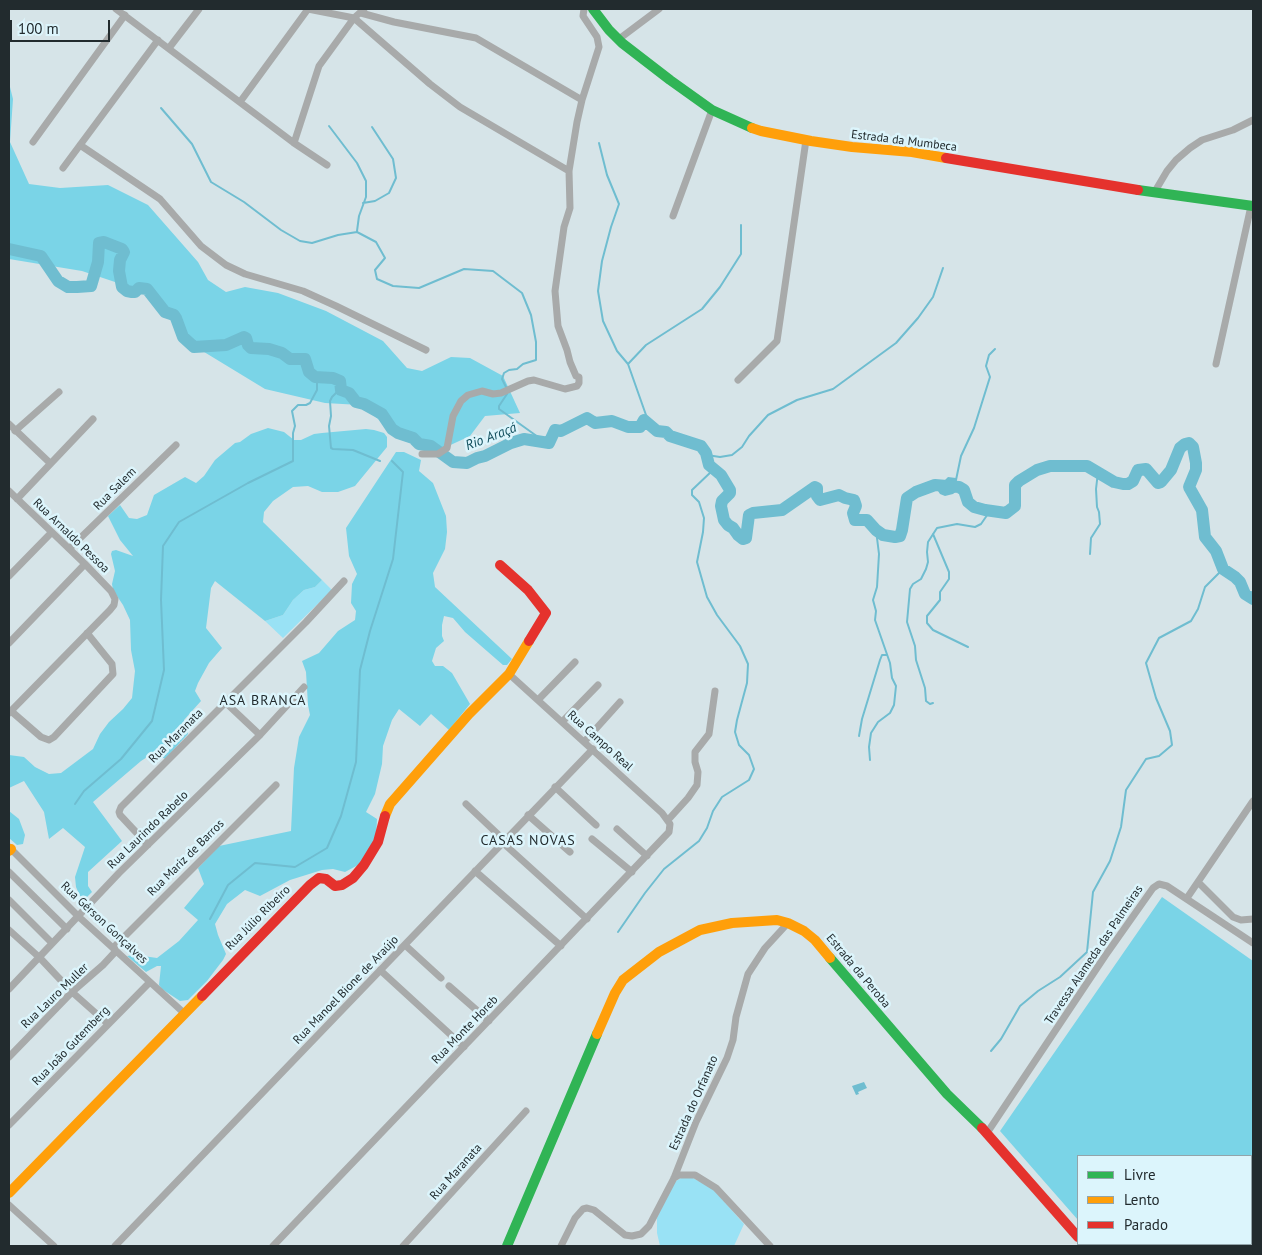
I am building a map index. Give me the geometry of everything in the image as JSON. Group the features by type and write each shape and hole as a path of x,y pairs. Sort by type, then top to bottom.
{"street":[{"path":"116,9 294,142 327,164"},
{"path":"169,48 198,9"},
{"path":"240,102 308,9 354,18 430,84 460,106 569,171"},
{"path":"422,454 441,452 447,448 456,409 468,394 482,391 493,394 503,392 528,381 565,389 577,386 579,383 579,377 576,376 570,362 558,326 555,292 564,227 570,208 569,171 582,100 599,47 597,37 584,16 584,9"},
{"name":"Estrada da Mumbeca","path":"592,9 619,39 643,61 712,110 761,131 852,147 940,156 1154,193 1252,206"},
{"path":"619,39 659,9"},
{"path":"294,142 318,66 354,18 363,11 394,22 476,38 582,100"},
{"path":"34,142 125,15"},
{"path":"63,168 158,40"},
{"path":"673,216 712,110"},
{"path":"1154,193 1172,166 1190,148 1202,140 1233,130 1253,120"},
{"path":"738,380 777,341 806,140"},
{"path":"80,145 160,199 201,246 226,266 245,274 303,292 426,350"},
{"path":"1216,364 1252,206"},
{"path":"15,431 59,392"},
{"path":"17,499 94,419"},
{"path":"9,424 50,463"},
{"name":"Rua Salem","path":"70,548 176,446"},
{"name":"Rua Arnaldo Pessoa","path":"9,491 70,548 111,591 115,599 114,605 87,633"},
{"path":"9,576 51,532"},
{"path":"9,643 85,564"},
{"path":"500,565 528,590 546,613 509,674"},
{"name":"Rua Maranata","path":"148,845 122,818 120,810 344,581"},
{"path":"87,633 112,664 113,674 54,737 49,740 41,737 10,712 87,633"},
{"path":"538,700 575,662"},
{"name":"Rua Campo Real","path":"509,674 668,820"},
{"name":"Rua Júlio Ribeiro","path":"9,1193 185,1014 242,952 316,880 323,878 338,886 353,878 369,858 378,842 382,821 390,804 463,721 509,674"},
{"path":"562,722 598,685"},
{"name":"Rua Laurindo Rabelo","path":"9,990 78,916 260,735 304,687"},
{"path":"668,820 697,785 698,772 694,762 695,752 709,734 715,691"},
{"path":"225,702 260,735"},
{"path":"584,742 620,702"},
{"name":"Rua Manoel Bione de Araújo","path":"115,1246 474,871 593,750"},
{"name":"Rua Mariz de Barros","path":"114,949 276,785"},
{"path":"556,787 596,825"},
{"path":"1187,898 1253,801"},
{"path":"466,804 587,919"},
{"path":"528,815 570,852"},
{"name":"Rua Monte Horeb","path":"273,1246 667,835 670,828 668,820"},
{"path":"617,830 647,856"},
{"path":"592,839 632,872"},
{"name":"Rua Gérson Gonçalves","path":"9,849 78,916 185,1014"},
{"path":"474,871 561,946"},
{"path":"9,872 67,929"},
{"path":"1198,882 1233,917 1241,920 1253,919"},
{"name":"Travessa Alameda das Palmeiras","path":"987,1133 1149,892 1159,884 1167,886 1187,898 1253,944"},
{"path":"9,900 52,943"},
{"name":"Estrada da Peroba","path":"507,1246 615,993 623,980 659,952 700,930 747,920 777,920 788,923 804,931 815,940 947,1094 987,1133 1026,1180 1077,1236"},
{"name":"Estrada do Orfanato","path":"562,1246 575,1218 583,1209 594,1210 625,1235 632,1236 641,1234 654,1219 674,1178 685,1146 727,1058 748,974 766,948 788,923"},
{"path":"9,930 40,958 72,992 108,1024"},
{"path":"405,945 441,978"},
{"name":"Rua Lauro Muller","path":"9,1057 72,992 103,965 114,949"},
{"path":"380,970 464,1047"},
{"name":"Rua João Gutemberg","path":"9,1125 150,982"},
{"path":"449,986 489,1021"},
{"name":"Rua Maranata","path":"403,1246 526,1112"},
{"path":"674,1178 679,1175 695,1175 716,1188 770,1246"},
{"path":"9,1205 54,1246"}],"shaded area":[{"path":"9,83 13,99 10,142 29,184 60,188 108,185 148,205 198,262 208,280 226,292 245,287 278,293 326,311 383,341 407,368 422,371 451,357 470,358 503,376 520,413 485,416 470,436 444,448 400,436 360,405 325,403 265,389 191,344 154,295 82,271 9,259"},
{"path":"268,428 284,432 294,440 301,440 314,434 322,433 374,430 384,433 387,437 387,447 355,486 338,492 322,492 308,486 293,487 273,501 264,512 263,522 322,580 315,587 304,590 293,600 283,615 265,621 215,581 211,588 206,628 222,648 209,663 198,683 195,691 201,701 184,720 188,734 165,759 155,752 141,761 93,802 122,841 88,872 88,886 92,892 84,900 76,887 75,877 85,847 63,828 49,839 44,812 24,781 9,788 9,755 24,757 35,767 49,774 61,773 93,749 100,734 109,722 132,698 135,671 131,650 130,620 113,590 112,584 115,571 111,554 112,551 116,550 133,556 120,540 108,516 120,505 129,518 137,519 147,515 154,495 185,477 196,483 204,476 215,460 235,443 240,442 251,434"},
{"path":"396,452 404,452 421,460 419,471 433,483 446,516 445,549 433,573 435,587 512,659 507,665 503,665 465,632 453,618 444,616 442,636 444,641 436,648 432,661 435,666 443,666 452,673 470,704 449,730 431,714 420,726 399,709 392,720 383,746 382,764 375,794 366,812 377,819 376,838 360,864 345,872 333,869 322,870 290,880 260,896 245,890 227,904 215,924 226,954 223,960 207,981 188,1000 180,1001 159,985 161,966 146,972 127,956 136,955 157,958 179,941 198,920 184,908 204,884 198,868 219,846 291,831 294,768 299,737 310,715 306,672 302,661 319,653 338,631 355,620 356,611 351,603 352,584 357,574 349,556 346,528"},
{"path":"948,477 956,478 959,487 953,494 945,496 938,491 940,485"},
{"path":"322,580 332,590 283,638 265,621 283,615 293,600 304,590 315,587"},
{"path":"9,811 19,819 25,835 23,844 17,845 9,838"},
{"path":"1162,897 1253,961 1253,1246 1101,1245 1252,1245 1252,1155 1077,1155 1077,1219 1000,1131"},
{"path":"864,1082 867,1088 856,1095 852,1086"},
{"path":"683,1177 693,1178 713,1189 744,1224 734,1246 660,1246 657,1233 657,1218 672,1186"}],"waterway":[{"path":"161,108 192,144 211,182 244,202 281,230 300,241 312,243 338,235 357,232 376,242 385,258 375,270 377,279 393,286 419,288 464,269 493,271 522,293 531,315 536,342 536,360 504,373 502,379 507,389"},
{"path":"329,126 357,163 366,181 366,197 359,216 357,231"},
{"path":"363,203 375,201 389,193 396,178 393,159 372,127"},
{"path":"599,143 607,175 619,204 602,261 598,291 603,321 617,351 628,364 646,415 646,421"},
{"path":"628,364 646,345 702,309 720,287 741,254 741,225"},
{"name":"Rio Araçá","path":"9,249 41,256 58,281 68,287 91,286 98,262 99,243 104,242 122,249 124,252 120,260 119,271 122,287 132,292 139,288 147,289 165,312 174,315 183,337 194,347 226,345 244,337 251,348 269,349 282,353 290,359 305,359 309,372 315,377 333,378 340,381 341,390 349,393 356,402 364,404 382,414 392,429 413,438 419,444 431,446 453,462 467,463 524,439 549,443 555,430 561,431 587,418 595,423 612,421 628,427 640,427 644,420 657,431 666,432 670,436 701,446 706,453 709,465 721,475 730,490 730,493 722,501 721,506 724,520 743,539 746,538 749,515 782,510 815,487 817,488 817,496 820,500 839,495 854,500 856,506 853,513 855,520 867,520 883,535 895,537 900,536 902,530 907,498 916,492 935,485 959,487 964,490 968,502 974,507 1006,513 1015,506 1015,485 1037,470 1050,466 1087,466 1114,482 1128,484 1133,481 1138,470 1146,469 1158,483 1171,470 1180,448 1189,443 1193,447 1196,463 1196,470 1189,487 1202,510 1205,537 1216,551 1223,569 1235,577 1240,582 1245,594 1253,599"},
{"path":"707,455 720,457 732,455 742,447 749,436 768,415 797,400 833,389 896,343 933,297 943,268"},
{"path":"956,480 961,456 974,428 990,377 986,366 989,355 995,349"},
{"path":"75,804 84,791 121,759 152,721 164,670 161,600 163,546 179,522 248,483 293,461 293,433 295,426 292,411 298,405 310,403 317,390 315,377"},
{"path":"341,388 330,401 331,416 329,426 331,448 353,450 380,461"},
{"path":"507,394 499,409 545,442"},
{"path":"210,919 228,885 255,863 295,867 327,848 341,816 356,762 360,670 370,631 393,559 403,472 392,461"},
{"path":"618,932 664,869 699,841 722,797 749,780 754,769 749,755 739,745 735,732 747,683 748,664 740,646 717,615 707,597 697,562 704,518 699,502 692,495 692,490 713,470"},
{"path":"1090,554 1091,538 1100,524 1096,489 1098,472"},
{"path":"933,703 930,704 926,701 925,688 916,660 915,646 907,622 910,589 913,584 921,579 926,569 928,542 937,528 957,524 975,527 981,524 990,511"},
{"path":"870,760 871,733 878,722 890,713 894,705 896,686 875,620 876,611 873,600 877,587 879,554 876,530"},
{"path":"933,534 949,572 949,579 940,592 940,600 927,616 927,623 933,630 968,647"},
{"path":"991,1051 1001,1039 1020,1006 1038,991 1060,977 1087,952 1093,892 1110,861 1121,827 1126,790 1146,759 1159,756 1172,745 1170,731 1156,698 1146,663 1159,638 1191,621 1198,609 1205,587 1223,569"},
{"path":"859,736 862,719 880,660 882,655 887,655"}],"traffic: fast":[{"path":"593,9 622,43 670,80 712,110 752,128"},
{"path":"1138,190 1253,206"},
{"path":"830,958 947,1094 982,1128"},
{"path":"507,1246 597,1034"}],"traffic: slow":[{"path":"752,128 811,141 852,147 912,152 946,158"},
{"path":"385,816 390,804 469,714 509,674 529,641"},
{"path":"597,1034 615,993 623,980 659,952 700,930 732,923 777,920 804,931 815,940 830,958"},
{"path":"9,1193 202,996"}],"traffic: jam":[{"path":"946,158 1138,190"},
{"path":"500,565 528,590 546,613 529,641"},
{"path":"202,996 310,885 319,878 326,879 335,886 342,885 353,878 364,865 378,842 385,816"},
{"path":"982,1128 1077,1236"}],"district":[{"name":"ASA BRANCA","path":"263,701"},
{"name":"CASAS NOVAS","path":"528,841"}]}
